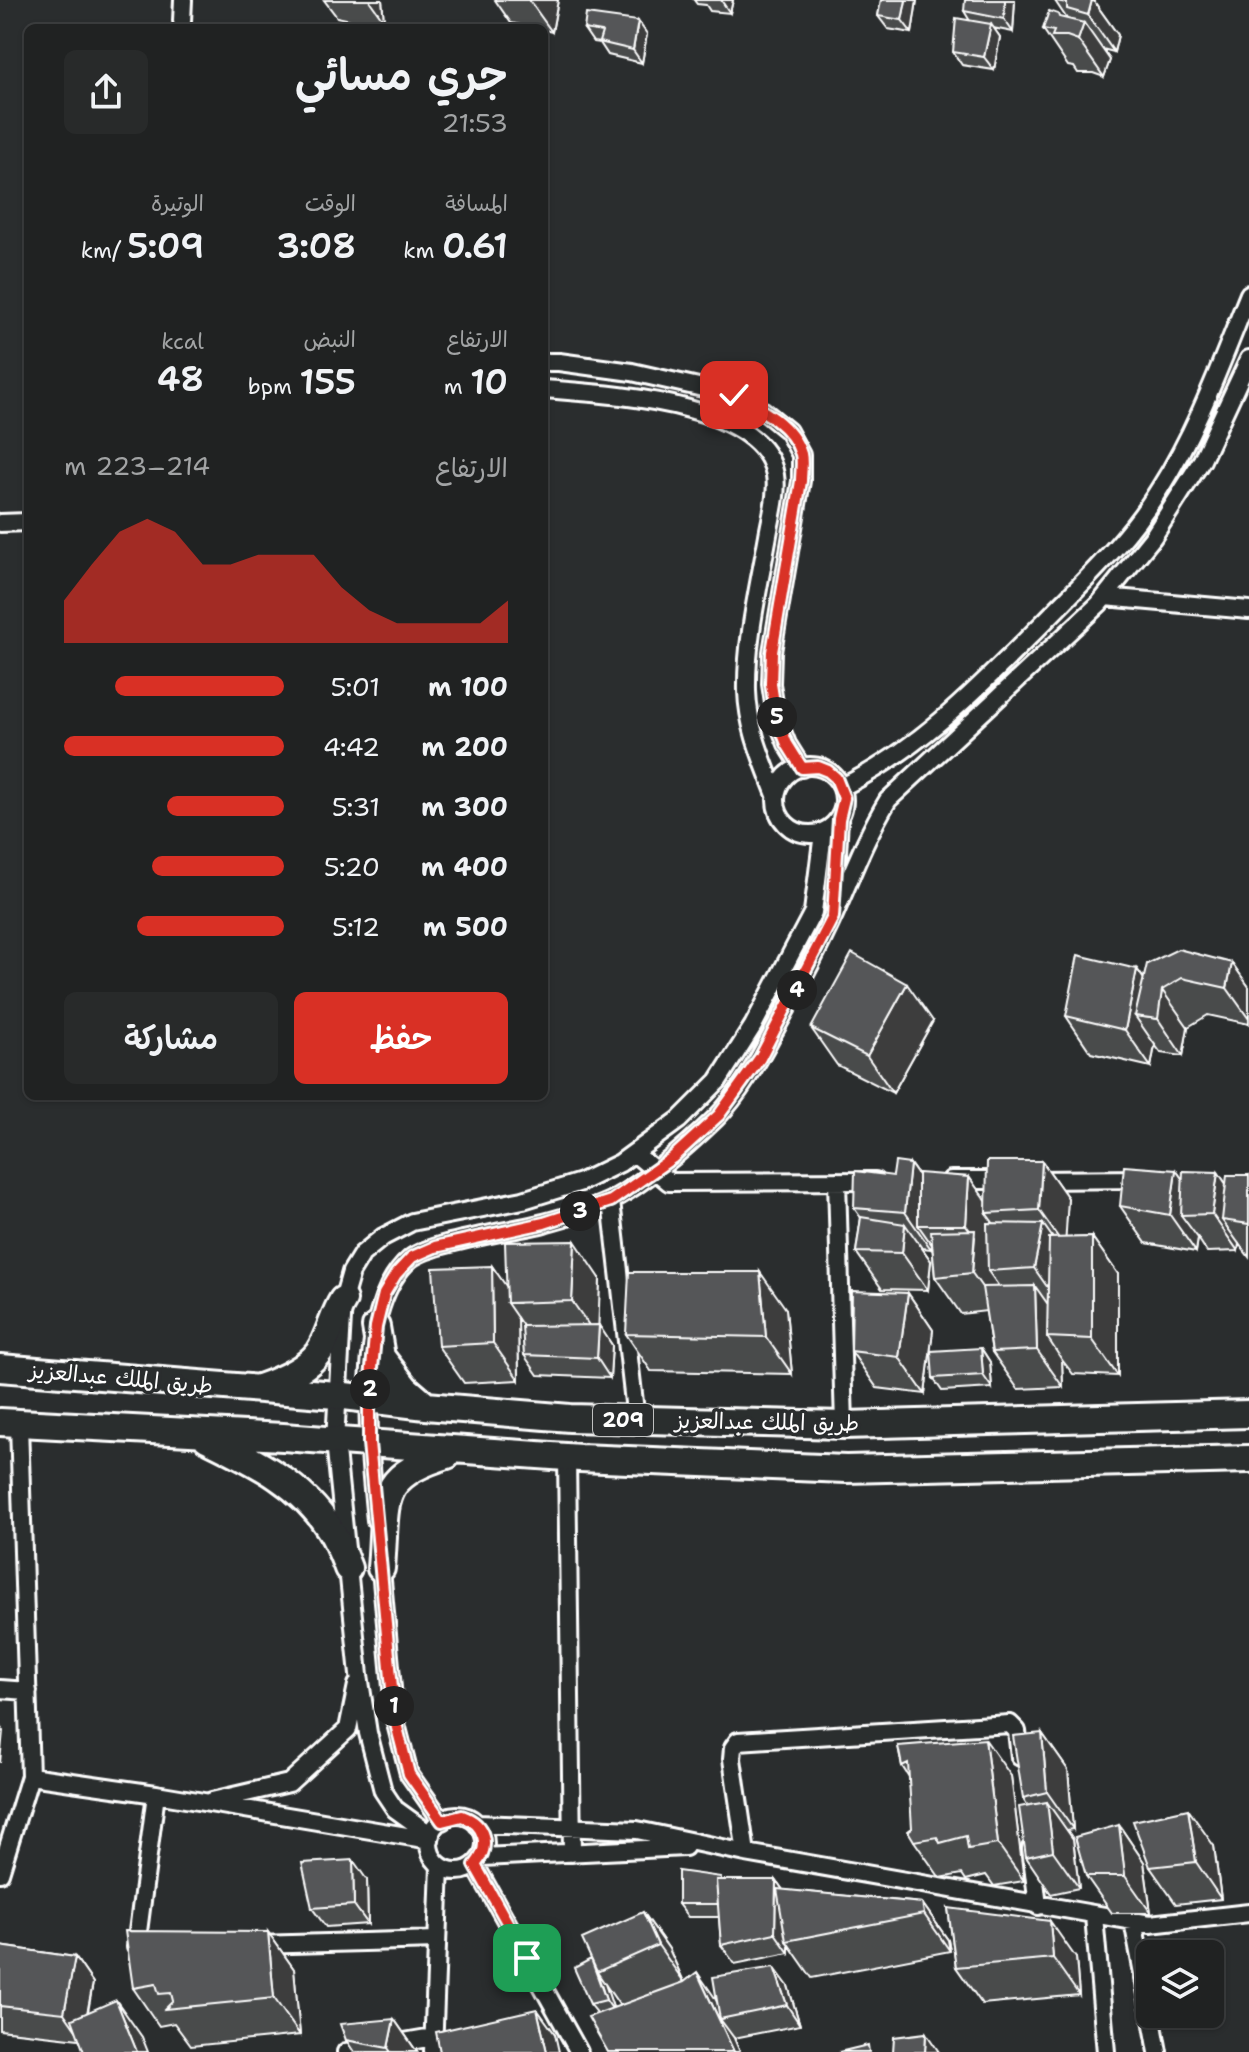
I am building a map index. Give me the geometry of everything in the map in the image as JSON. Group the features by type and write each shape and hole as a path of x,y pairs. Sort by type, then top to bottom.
{"main road":[{"path":"255,1389 293,1373 318,1354 343,1300"},
{"path":"376,1327 381,1357 405,1388 426,1406"},
{"name":"طريق الملك عبدالعزيز","path":"0,1368 336,1395 570,1418 844,1425 1249,1414"},
{"name":"طريق الملك عبدالعزيز","path":"9,1423 567,1457 846,1469 1249,1459"},
{"path":"196,1433 282,1477 303,1496 331,1530 348,1568"},
{"path":"381,1568 390,1486 416,1464 463,1450"}],"street":[{"path":"182,21 183,0"},
{"path":"842,787 871,773 947,717 1111,555 1160,489 1203,409 1249,294"},
{"path":"442,1821 409,1774 399,1734 369,1443 369,1399 376,1327 384,1294 396,1274 412,1257 435,1247 544,1223 611,1201 672,1158 719,1115 760,1058 833,917 871,827 888,800 1105,597 1153,537 1202,460 1249,359"},
{"path":"548,362 632,372 734,395 761,409 788,431 801,455 801,481 772,652 771,684 776,716 787,744 802,768"},
{"path":"548,389 621,396 688,409 722,420 747,433 765,452 775,475 773,505 749,650 747,692 751,730 776,795 781,818 789,827 799,833 823,833 839,819"},
{"path":"0,523 24,522"},
{"path":"1105,597 1249,610"},
{"path":"776,795 787,775 802,768 818,767 828,771 842,787 843,809 839,819 833,917"},
{"path":"430,1838 395,1809 383,1791 368,1733 359,1675 335,1441 343,1300 351,1272 362,1254 383,1237 412,1222 523,1200 581,1182 620,1163 679,1120 718,1081 753,1026 813,912 823,833"},
{"path":"634,1153 669,1182 884,1181"},
{"path":"932,1181 1154,1179"},
{"path":"837,1181 844,1425"},
{"path":"611,1201 636,1420"},
{"path":"0,1873 30,1776 28,1691 9,1423"},
{"path":"567,1457 572,1853"},
{"path":"202,1803 289,1783 348,1729 359,1675"},
{"path":"0,1689 28,1691"},
{"path":"746,1853 732,1759 733,1748 738,1741 1010,1724 1017,1731 1023,1774"},
{"path":"30,1776 430,1838"},
{"path":"152,1947 136,1947 156,1794"},
{"path":"346,2052 433,2045 440,1866 430,1850 430,1838 442,1821 462,1816 477,1824 637,1830 746,1853 1150,1924 1249,1913"},
{"path":"477,1824 485,1840 479,1861 579,2052"},
{"path":"1030,1833 1038,1906"},
{"path":"440,1866 458,1871 479,1861 703,1845"},
{"path":"1094,1916 1106,2052"},
{"path":"1133,1921 1137,1940"},
{"path":"246,1945 437,1940"},
{"path":"1153,2028 1158,2052"}],"building":[{"path":"881,0 906,0 902,20 878,16"},
{"path":"965,0 1005,0 1004,19 964,11"},
{"path":"1055,0 1092,0 1088,15 1067,9 1067,3"},
{"path":"1049,11 1059,17 1084,23 1078,40 1052,36 1054,31 1043,29"},
{"path":"586,14 638,21 633,50 599,42 602,32 584,29"},
{"path":"956,18 991,24 984,57 953,52"},
{"path":"1178,949 1232,963 1227,988 1182,978 1162,990 1158,1019 1135,1016 1147,964"},
{"path":"852,953 907,984 867,1056 811,1028"},
{"path":"1078,955 1137,969 1125,1030 1066,1016"},
{"path":"987,1161 1042,1161 1039,1210 986,1213"},
{"path":"895,1162 910,1164 905,1212 854,1208 855,1171 893,1176"},
{"path":"1124,1166 1176,1170 1170,1215 1120,1206"},
{"path":"1183,1171 1218,1172 1212,1214 1181,1215"},
{"path":"918,1173 969,1177 966,1225 918,1225"},
{"path":"1227,1175 1249,1175 1249,1224 1222,1220"},
{"path":"861,1217 905,1224 902,1253 856,1252"},
{"path":"987,1223 1043,1224 1034,1268 988,1271"},
{"path":"975,1230 972,1273 935,1277 931,1231"},
{"path":"1092,1237 1092,1339 1047,1337 1049,1238"},
{"path":"575,1241 572,1301 507,1303 505,1242"},
{"path":"492,1266 493,1343 438,1346 433,1268"},
{"path":"629,1272 760,1272 766,1337 626,1334"},
{"path":"1035,1286 1037,1350 992,1352 982,1287"},
{"path":"852,1291 908,1293 899,1357 851,1351"},
{"path":"599,1325 597,1358 524,1355 522,1326"},
{"path":"981,1348 983,1375 933,1378 931,1351"},
{"path":"1042,1733 1047,1792 1023,1798 1013,1736"},
{"path":"985,1739 998,1844 968,1849 966,1836 940,1843 937,1837 914,1841 908,1831 912,1828 908,1763 902,1766 898,1746"},
{"path":"1047,1802 1053,1851 1026,1857 1019,1807"},
{"path":"1188,1809 1196,1862 1150,1867 1133,1821"},
{"path":"1119,1825 1125,1876 1086,1876 1075,1837"},
{"path":"353,1860 354,1905 312,1908 302,1863"},
{"path":"678,1871 721,1877 721,1880 716,1880 718,1904 678,1904"},
{"path":"716,1880 776,1880 775,1933 721,1945"},
{"path":"777,1889 922,1903 924,1914 786,1941"},
{"path":"948,1908 1050,1921 1053,1958 956,1967"},
{"path":"643,1912 658,1945 597,1972 582,1939"},
{"path":"125,1931 268,1932 274,1998 165,2009 173,2001 171,1993 159,1994 156,1984 133,1988"},
{"path":"0,1946 75,1957 64,2013 0,2006"},
{"path":"591,1959 606,2000 590,2004 574,1968"},
{"path":"774,1967 787,2005 720,2019 713,1977"},
{"path":"697,1972 734,2052 608,2052 588,2017 684,1982"},
{"path":"116,2000 137,2052 84,2052 72,2019"},
{"path":"537,2009 547,2052 440,2052 436,2032"},
{"path":"394,2019 388,2048 346,2040 340,2024"},
{"path":"926,2033 925,2052 893,2052 894,2037"},
{"path":"868,2045 869,2052 839,2052"}],"route":[{"path":"527,1958 475,1865 485,1848 482,1831 477,1824 462,1816 444,1818 442,1821 409,1774 395,1720 369,1443 369,1399 376,1327 384,1294 396,1274 412,1257 435,1247 544,1223 611,1201 672,1158 719,1115 760,1058 833,917 839,819 844,798 842,787 828,771 818,767 802,768 787,744 776,716 771,684 772,652 801,481 801,455 788,431 761,409 734,395"}]}
